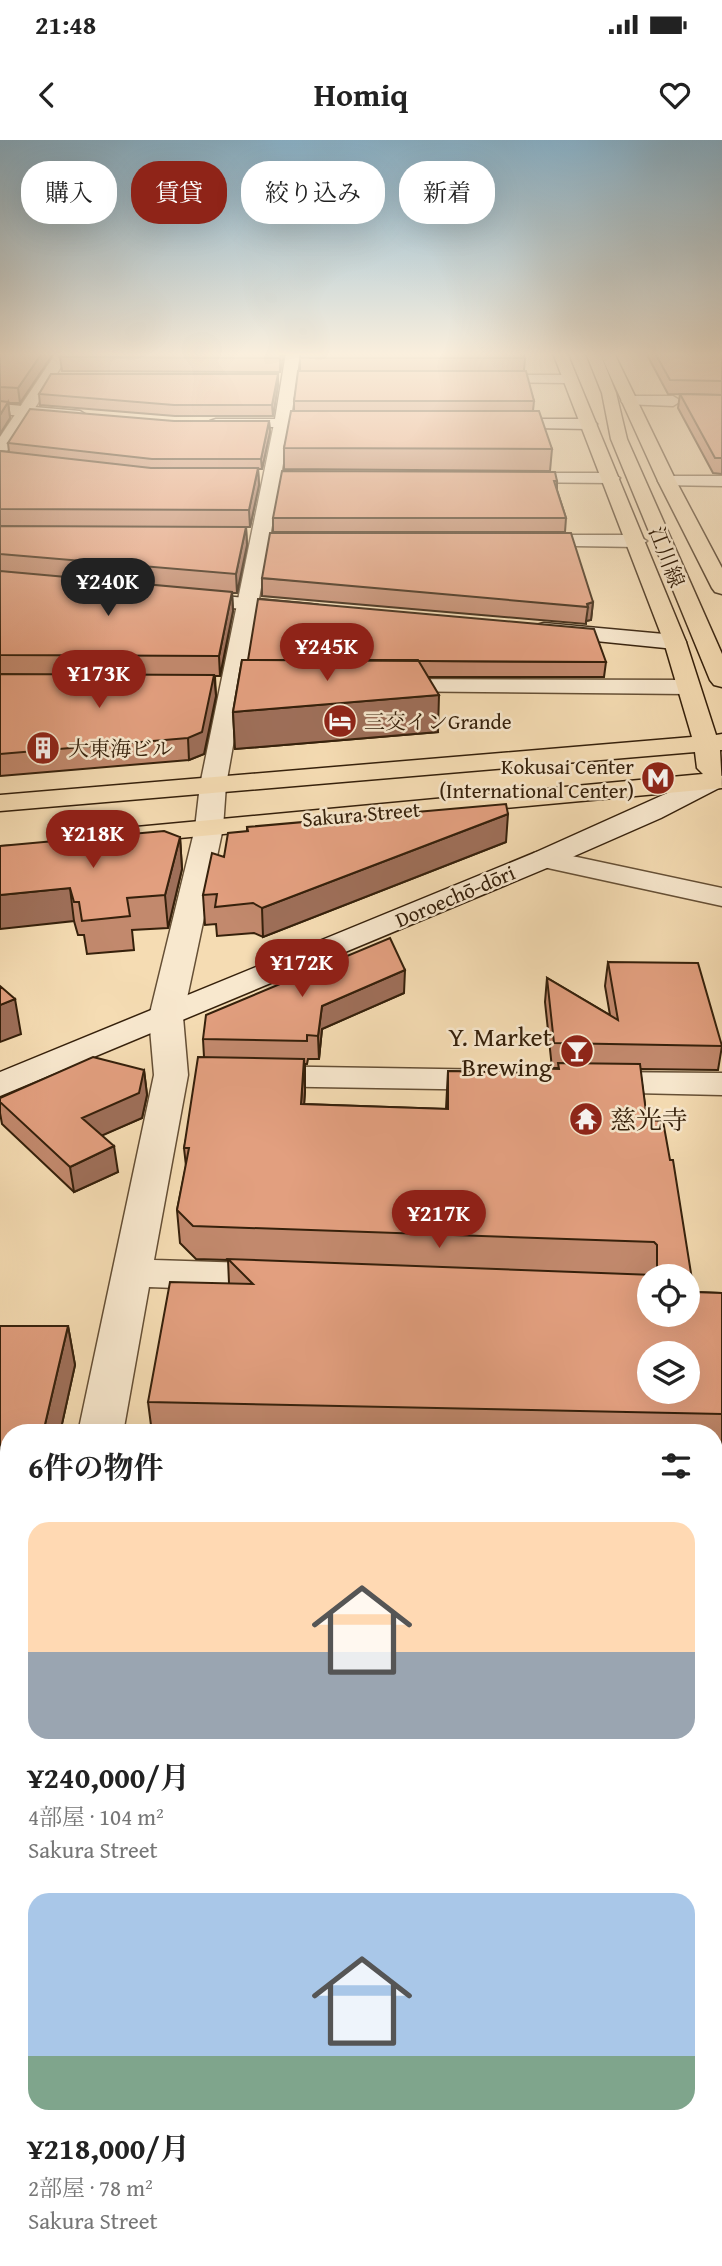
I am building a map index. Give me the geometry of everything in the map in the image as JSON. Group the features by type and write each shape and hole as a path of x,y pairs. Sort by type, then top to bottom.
{"main road":[{"name":"江川線","path":"600,452 675,642 688,687 714,743 719,788"},
{"path":"624,452 722,680"},
{"name":"江川線","path":"653,452 667,481 715,558 722,588"},
{"name":"Sakura Street","path":"0,803 714,743"},
{"name":"Sakura Street","path":"84,839 719,788"}],"street":[{"path":"102,1424 132,1273 198,1075 166,1017 209,828 213,785 276,452"},
{"path":"489,478 611,478"},
{"path":"667,481 722,481"},
{"path":"502,541 637,541"},
{"path":"167,597 330,611"},
{"path":"523,628 675,642"},
{"path":"357,686 688,687"},
{"name":"Doroechō-dōri","path":"0,1085 651,812 719,788"},
{"path":"544,859 722,897"},
{"path":"198,1075 722,1084"},
{"path":"132,1273 311,1279"}],"building":[{"path":"0,452 151,468 258,468 249,510 0,509"},
{"path":"91,452 262,452 261,459 152,459"},
{"path":"712,452 722,452 722,458 715,458"},
{"path":"282,471 555,472 557,481 554,481 566,518 273,518"},
{"path":"0,526 246,527 236,574 0,554"},
{"path":"270,533 571,533 593,602 587,604 588,607 262,578"},
{"path":"0,571 232,592 219,656 0,655"},
{"path":"258,599 594,629 606,662 248,660"},
{"path":"242,660 418,660 439,695 233,712"},
{"path":"0,674 214,675 202,732 188,738 0,754"},
{"path":"506,804 508,814 262,908 253,903 215,907 217,894 203,895 212,853 224,857 228,833 248,831 247,827"},
{"path":"164,831 180,837 165,895 127,898 130,916 82,921 79,902 74,902 70,888 0,895 0,846"},
{"path":"390,938 405,970 322,1006 318,1036 307,1035 307,1041 203,1039 206,1015"},
{"path":"608,962 698,963 722,1046 554,1043 547,978 618,1020"},
{"path":"0,986 15,999 0,1005"},
{"path":"93,1057 144,1070 139,1093 82,1118 114,1146 70,1167 0,1102 0,1098"},
{"path":"198,1057 304,1059 301,1104 448,1109 448,1071 530,1073 530,1068 559,1069 558,1063 640,1064 647,1120 663,1121 670,1160 673,1160 690,1264 657,1264 657,1245 654,1242 193,1226 177,1210 189,1148 184,1148"},
{"path":"228,1259 637,1274 637,1327 700,1327 700,1292 722,1293 722,1414 148,1402 170,1282 253,1284"},
{"path":"0,1326 68,1326 45,1424 0,1424"}],"place":[{"name":"三交インGrande","path":"340,721"},
{"name":"大東海ビル","path":"43,748"},
{"name":"Kokusai Center (International Center)","path":"658,778"},
{"name":"Y. Market Brewing","path":"577,1051"},
{"name":"慈光寺","path":"586,1119"}]}
